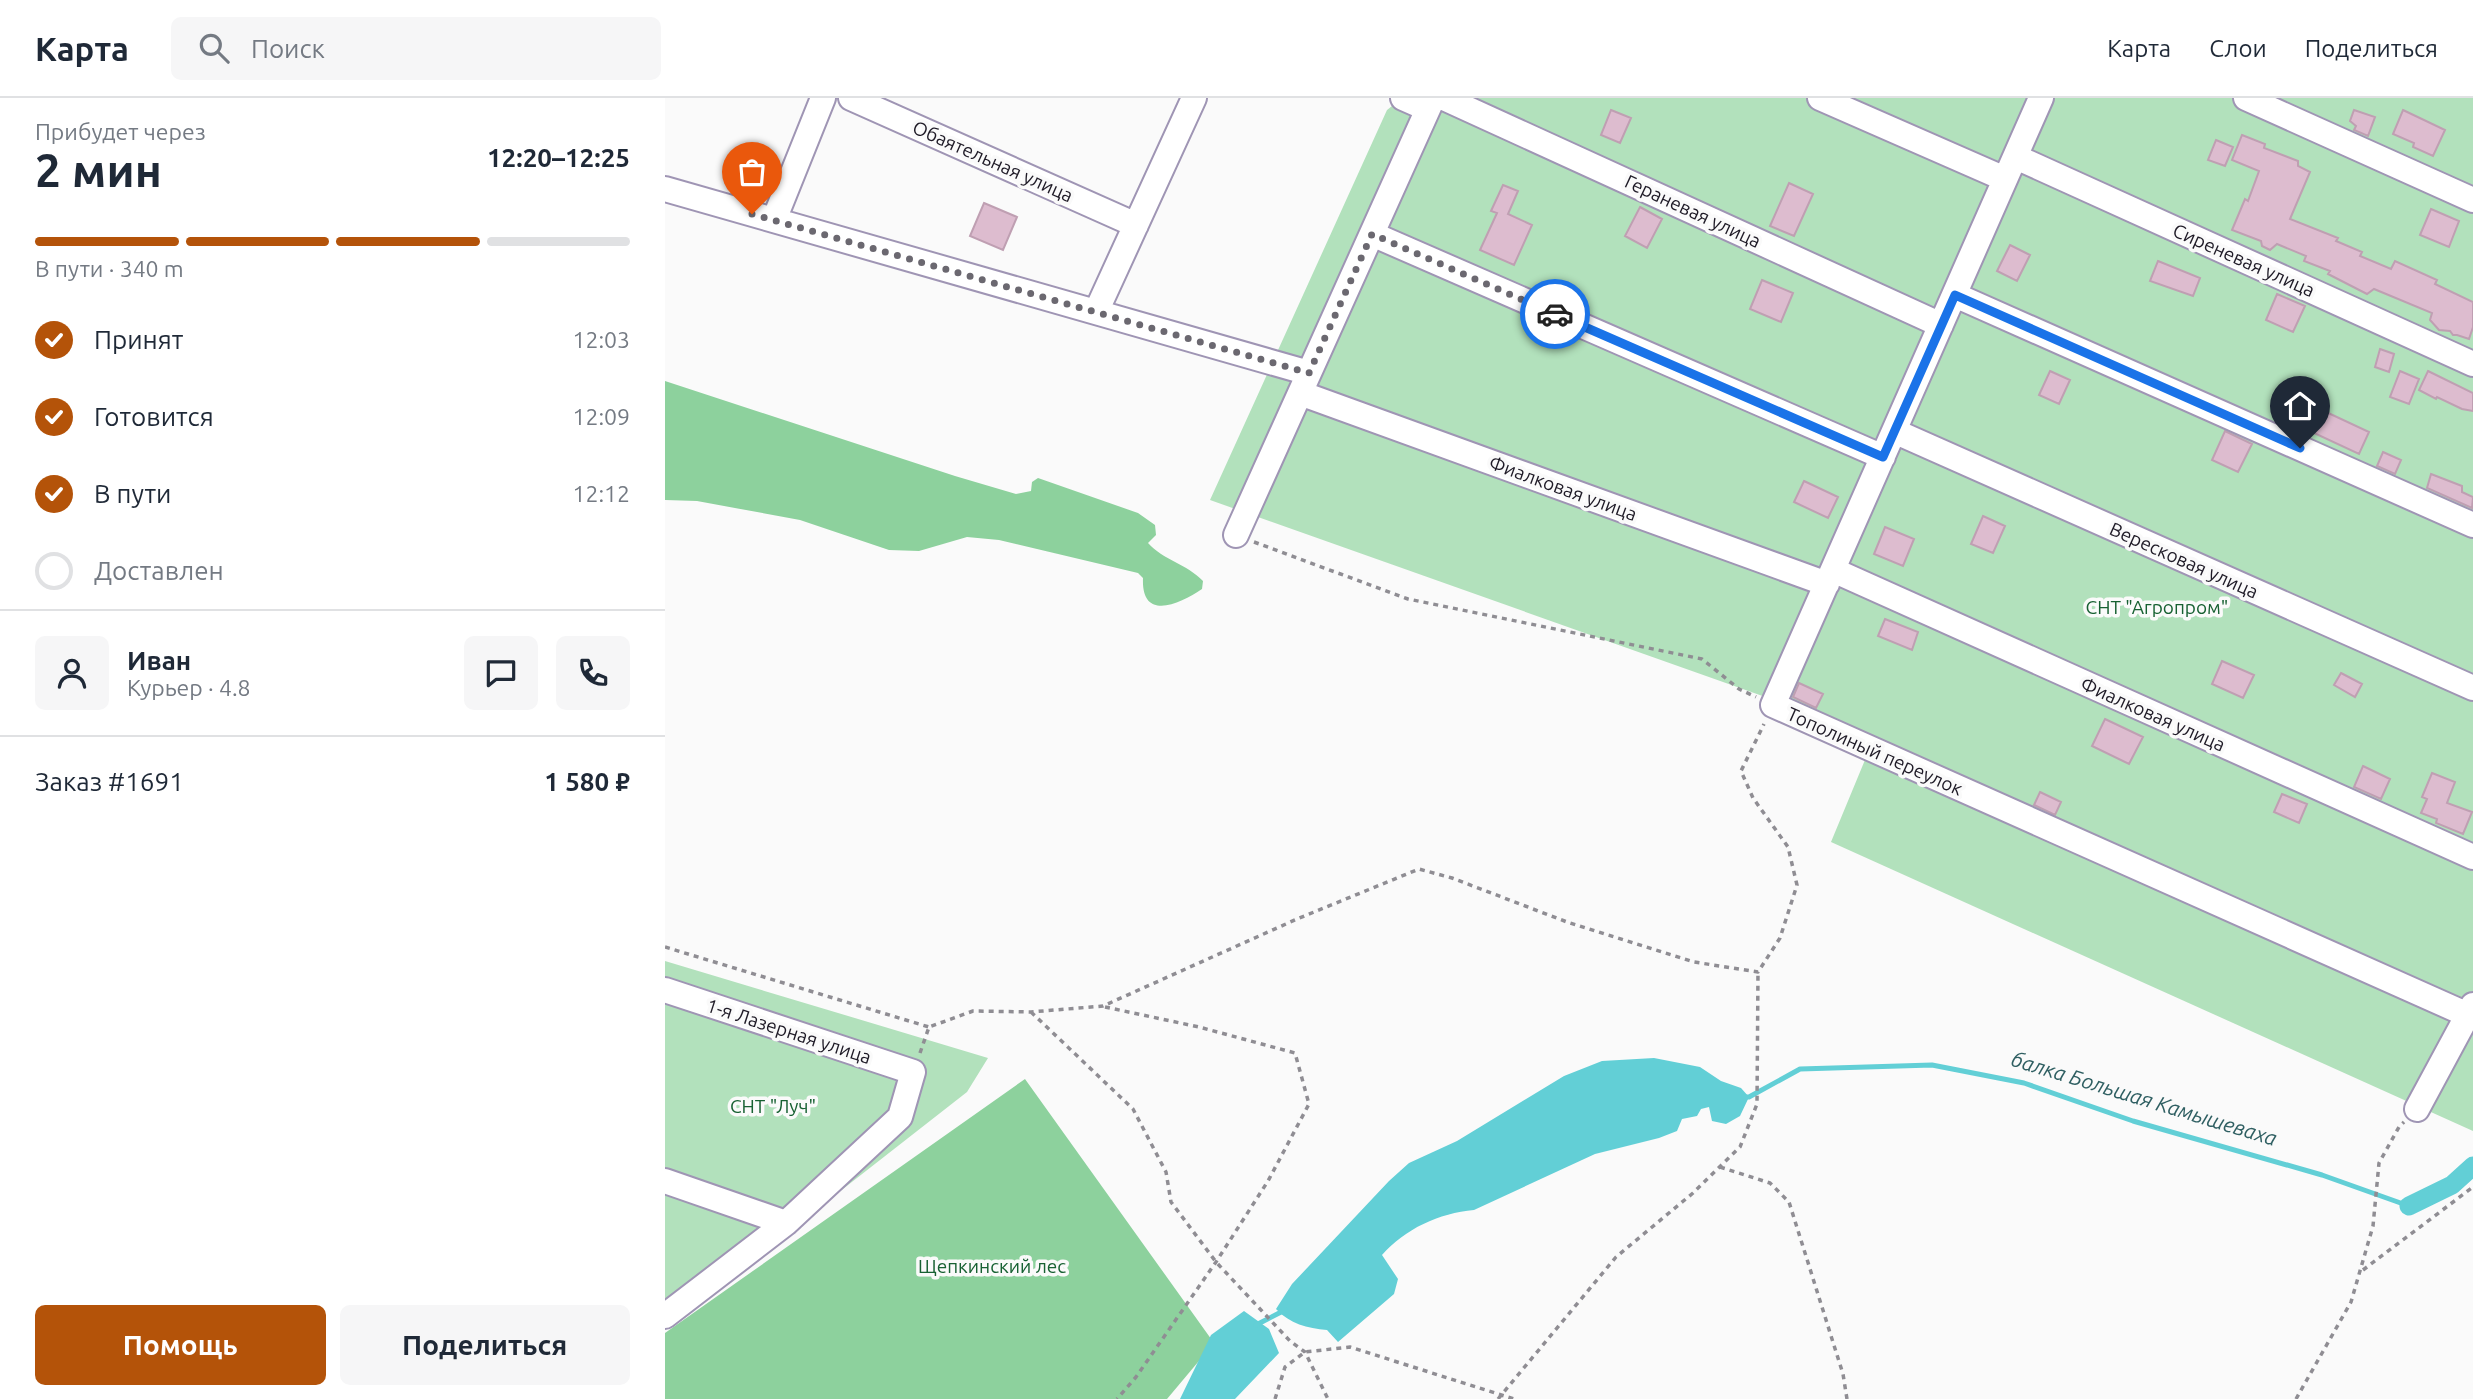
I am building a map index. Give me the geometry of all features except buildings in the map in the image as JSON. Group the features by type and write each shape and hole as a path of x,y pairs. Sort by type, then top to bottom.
{"lane":[{"path":"774,220 823,98"},
{"name":"Обаятельная улица","path":"851,98 1136,225"},
{"path":"1095,312 1194,98"},
{"name":"Гераневая улица","path":"1403,98 1435,102 1941,325"},
{"path":"1820,98 2005,179"},
{"name":"Тополиный переулок","path":"2042,98 1773,705 2471,1010"},
{"path":"2246,98 2473,200"},
{"path":"1236,535 1372,234 1435,102"},
{"name":"Сиреневая улица","path":"2015,157 2473,364"},
{"name":"Фиалковая улица","path":"665,189 1095,312 1304,383 1830,577 2473,857"},
{"path":"1372,234 1883,457"},
{"path":"1955,295 2473,525"},
{"name":"Вересковая улица","path":"1894,431 2473,688"},
{"name":"1-я Лазерная улица","path":"665,990 913,1072"},
{"path":"2417,1109 2471,1010"},
{"path":"665,1316 786,1223 900,1117 913,1072"},
{"path":"665,1181 786,1223"}],"path":[{"path":"1236,535 1408,599 1702,659 1739,689 1773,705 1741,771 1753,797 1788,846 1797,885 1780,938 1758,972 1757,1104 1740,1147 1693,1193 1616,1257 1499,1397"},
{"path":"1103,1006 1297,919 1419,869 1452,878 1567,922 1694,962 1758,972"},
{"path":"665,947 929,1027 973,1011 1031,1012 1103,1006 1199,1027 1295,1053 1309,1104 1268,1181 1216,1262 1136,1377 1117,1399"},
{"path":"1031,1012 1133,1109 1166,1172 1171,1202 1216,1262 1290,1341 1305,1352 1328,1399"},
{"path":"913,1072 929,1027"},
{"path":"2296,1399 2351,1302 2373,1226 2379,1163 2399,1127 2417,1109"},
{"path":"1720,1167 1770,1183 1789,1202 1843,1374 1847,1399"},
{"path":"2361,1272 2473,1187"},
{"path":"1275,1399 1285,1367 1305,1352 1350,1347 1499,1397 1514,1399"}],"green space":[{"name":"СНТ \"Агропром\"","path":"1402,98 2473,98 2473,1131 1831,842 1872,743 1771,699 1210,500 1387,110"},
{"path":"665,381 1016,494 1031,491 1032,482 1038,478 1138,513 1155,525 1156,535 1148,543 1161,554 1197,575 1203,581 1202,589 1173,604 1155,605 1148,600 1144,592 1143,578 1138,573 999,540 967,537 919,551 889,550 800,520 697,501 665,500"},
{"name":"СНТ \"Луч\"","path":"665,961 988,1058 967,1092 665,1328"},
{"name":"Щепкинский лес","path":"1025,1079 1214,1343 1167,1399 665,1399 665,1333"}],"water":[{"path":"1654,1058 1700,1067 1721,1081 1741,1088 1749,1097 1740,1116 1726,1124 1712,1121 1709,1107 1701,1109 1697,1116 1682,1119 1677,1131 1595,1154 1474,1210 1448,1215 1412,1230 1382,1255 1398,1279 1394,1294 1338,1342 1327,1330 1299,1324 1276,1309 1292,1284 1409,1163 1457,1141 1564,1076 1602,1061"},
{"path":"1244,1311 1269,1329 1279,1353 1235,1399 1180,1399 1211,1335"}],"waterway":[{"name":"балка Большая Камышеваха","path":"1744,1097 1749,1097 1800,1069 1932,1065 2024,1083 2133,1121 2322,1175 2409,1206"},
{"name":"балка Большая Камышеваха","path":"2409,1206 2452,1185 2473,1166"},
{"name":"балка Большая Камышеваха","path":"1256,1325 1285,1310"}],"way so far":[{"path":"752,214 1309,373 1372,234 1555,314"}],"route":[{"path":"1555,314 1883,457 1955,295 2300,448"}]}
